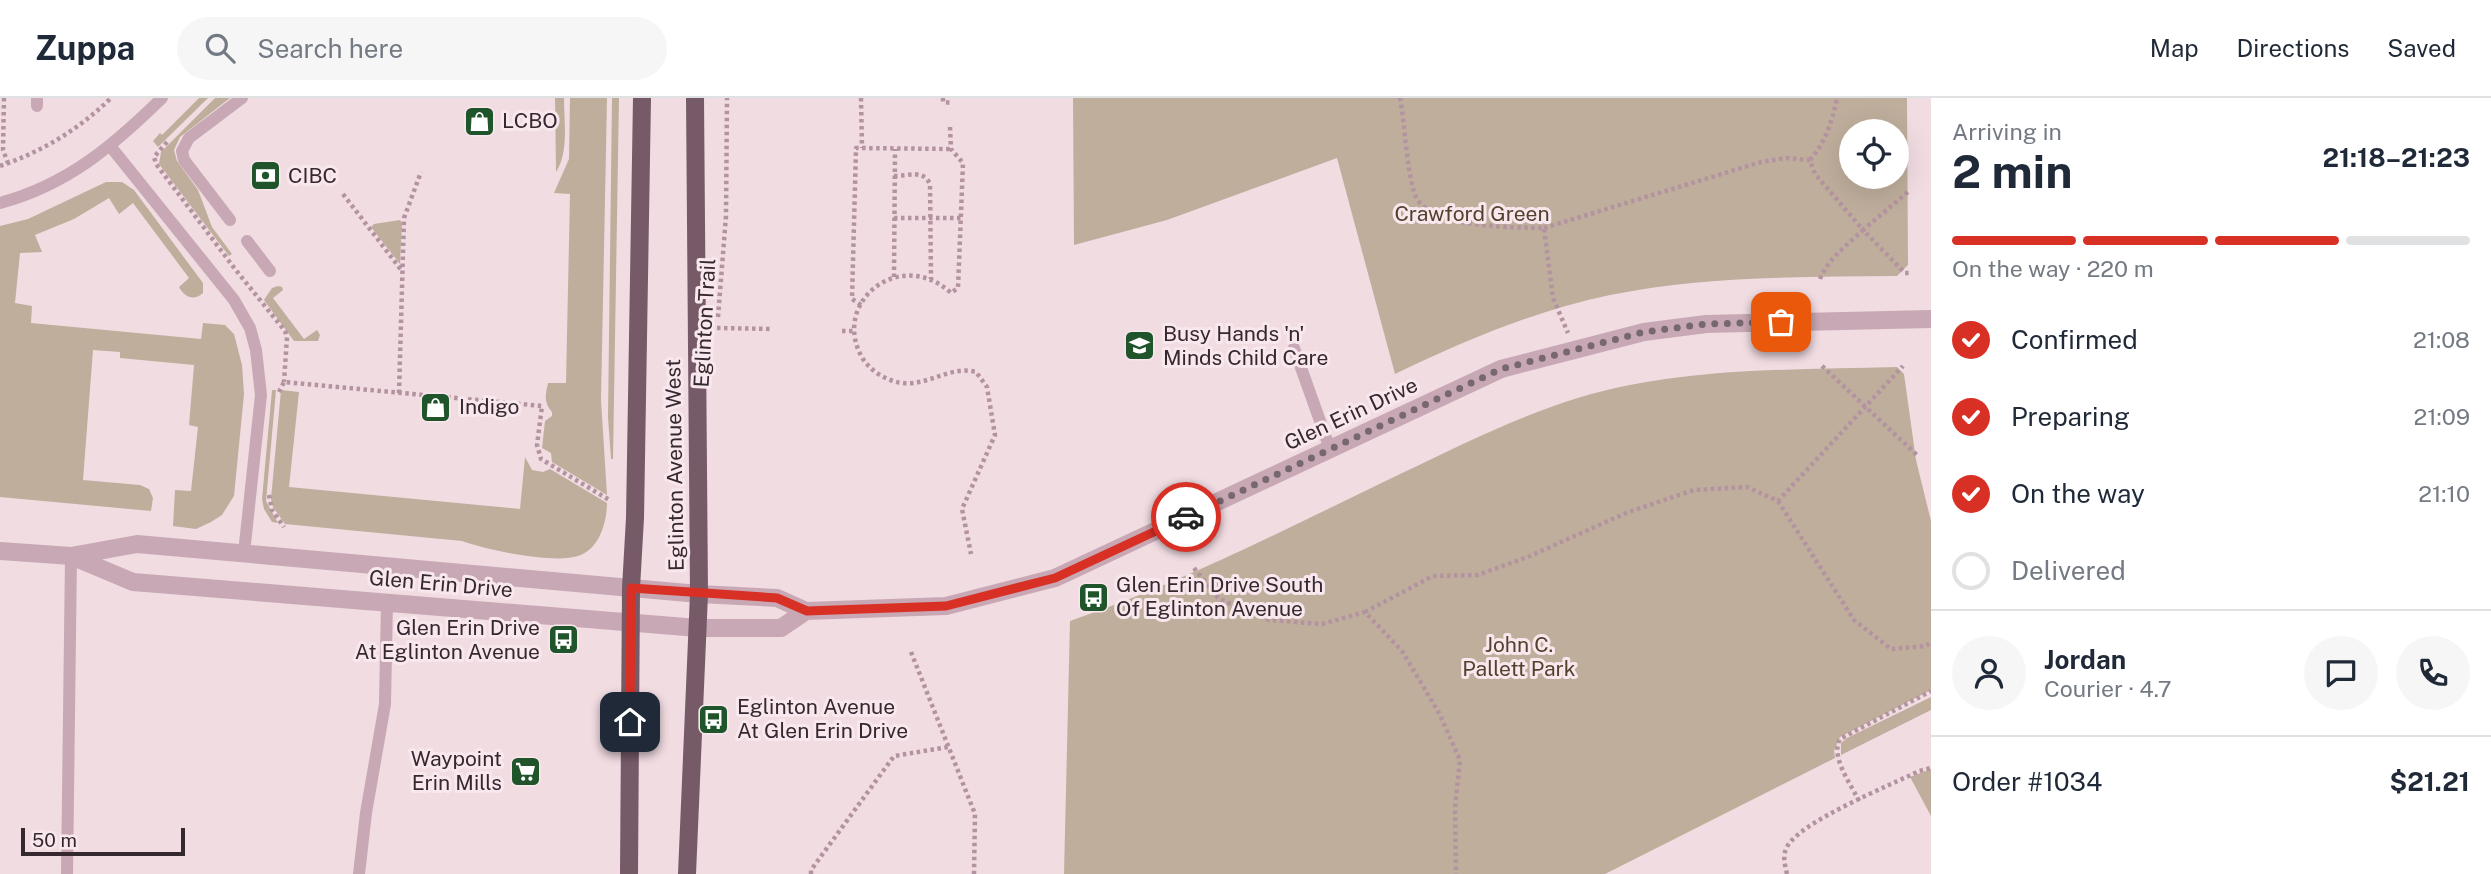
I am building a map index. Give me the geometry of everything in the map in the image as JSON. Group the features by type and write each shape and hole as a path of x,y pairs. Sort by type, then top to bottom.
{"main road":[{"name":"Eglinton Avenue West","path":"629,874 630,623 635,518 642,98"},
{"name":"Eglinton Avenue West","path":"687,874 699,594 695,98"}],"street":[{"name":"Glen Erin Drive","path":"0,551 71,556 137,544 699,594 777,598 807,611 946,606 1055,578 1501,369 1644,332 1706,324 1931,318"},
{"name":"Glen Erin Drive","path":"71,556 133,582 630,623 698,628 780,628 807,611"}],"lane":[{"path":"0,203 46,186 75,171 111,146 162,98"},
{"path":"230,220 184,160 182,151 189,138 242,98"},
{"path":"111,146 234,300 250,328 256,350 261,395 244,553"},
{"path":"247,241 270,271"},
{"path":"1294,348 1329,449"},
{"path":"67,874 71,556"},
{"path":"359,874 366,813 385,704 387,602"}],"path":[{"path":"4,98 3,150 8,163"},
{"path":"0,166 37,152 61,138 111,98"},
{"name":"Eglinton Trail","path":"717,341 726,216 727,98"},
{"path":"861,98 862,148"},
{"path":"943,98 943,102 952,103"},
{"path":"1400,98 1411,178 1418,200 1442,218 1490,227 1544,228 1761,162 1786,158 1810,160"},
{"path":"1810,160 1822,146 1832,123 1837,98"},
{"path":"950,127 951,149 963,163 958,288 951,293 931,279 906,274 894,277 872,289 861,305 855,331 863,359 883,377 895,382 921,383 964,369 976,372 987,387 995,435 962,509 971,554"},
{"path":"861,305 852,299 856,148 951,149"},
{"path":"894,277 895,149"},
{"path":"1810,160 1815,174 1863,230 1905,273 1909,273"},
{"path":"399,393 404,218 421,172"},
{"path":"894,176 920,174 928,179 930,184 931,279"},
{"path":"1820,279 1834,258 1909,191"},
{"path":"343,194 402,271"},
{"path":"894,218 961,218"},
{"path":"1544,228 1553,298 1575,350"},
{"path":"717,328 773,330"},
{"path":"842,331 855,331"},
{"path":"1822,366 1917,455"},
{"path":"1778,501 1903,366"},
{"path":"278,403 279,390 285,382 542,406 537,445 541,459 611,500"},
{"path":"1194,568 1219,599 1269,620 1322,624 1365,612 1433,576 1478,575 1530,556 1626,513 1694,490 1747,488 1778,501 1854,620 1892,649 1926,646 1931,642"},
{"path":"269,493 272,510 284,527"},
{"path":"1365,612 1402,651 1439,713 1460,760 1455,807 1456,874"},
{"path":"911,652 975,814 974,874"},
{"path":"1859,801 1837,754 1836,745 1840,739 1931,691"},
{"path":"811,874 811,870 894,756 948,747"},
{"path":"1787,874 1784,856 1786,848 1794,837 1809,825 1919,771 1931,768"}],"green space":[{"path":"199,98 208,98 158,147 153,141"},
{"path":"215,98 230,98 180,137 174,150 177,161 198,190 212,227 232,254 229,256 159,164 161,152"},
{"path":"555,98 564,98 565,126 563,155 556,172"},
{"path":"570,98 607,98 601,400 607,495 552,462 551,453 542,448 545,421 552,416 546,399 548,383 566,383 570,194 554,193 569,159"},
{"path":"612,98 619,98 611,459 608,417"},
{"name":"Crawford Green","path":"1073,98 1907,98 1907,119 1839,119 1839,189 1908,189 1908,265 1897,276 1717,281 1610,295 1554,309 1500,328 1395,374 1337,158 1167,220 1074,245"},
{"path":"106,182 122,182 134,190 203,283 203,293 189,297 183,293 179,287 189,278 133,203 119,214 109,198 74,219 35,235 42,252 20,253 15,303 32,306 31,323 201,339 203,323 225,325 234,334 242,365 244,394 234,496 222,515 196,529 173,526 175,490 191,491 198,427 189,425 194,365 120,358 120,352 93,350 83,480 140,485 149,489 153,498 151,511 0,497 0,226 28,219"},
{"path":"400,220 400,264 371,227 374,224"},
{"path":"278,286 283,290 273,298 304,339 317,330 320,335 318,341 294,341 264,300 272,288"},
{"name":"John C. Pallett Park","path":"1897,367 1904,374 1916,460 1931,521 1931,690 1840,737 1834,751 1835,758 1605,874 1064,874 1070,621 1196,571 1489,432 1581,397 1620,387 1698,375"},
{"path":"272,390 276,390 266,501 278,523 272,522 264,509 262,499"},
{"path":"281,390 299,392 289,487 520,509 525,457 532,470 543,472 550,469 607,503 600,534 585,553 567,558 553,558 503,552 462,541 285,524 273,507 271,499"},
{"path":"1931,697 1931,710 1841,755 1841,743 1847,738"},
{"path":"1931,769 1931,816 1910,777"}],"way so far":[{"path":"1186,517 1501,369 1644,332 1706,324 1781,322"}],"place":[{"name":"LCBO","path":"479,121"},
{"name":"CIBC","path":"265,176"},
{"name":"Busy Hands 'n' Minds Child Care","path":"1140,346"},
{"name":"Indigo","path":"436,407"},
{"name":"Glen Erin Drive South Of Eglinton Avenue","path":"1093,597"},
{"name":"Glen Erin Drive At Eglinton Avenue","path":"563,640"},
{"name":"Eglinton Avenue At Glen Erin Drive","path":"714,719"},
{"name":"Waypoint Erin Mills","path":"525,771"}],"route":[{"path":"630,722 631,588 777,598 807,611 946,606 1055,578 1186,517"}]}
